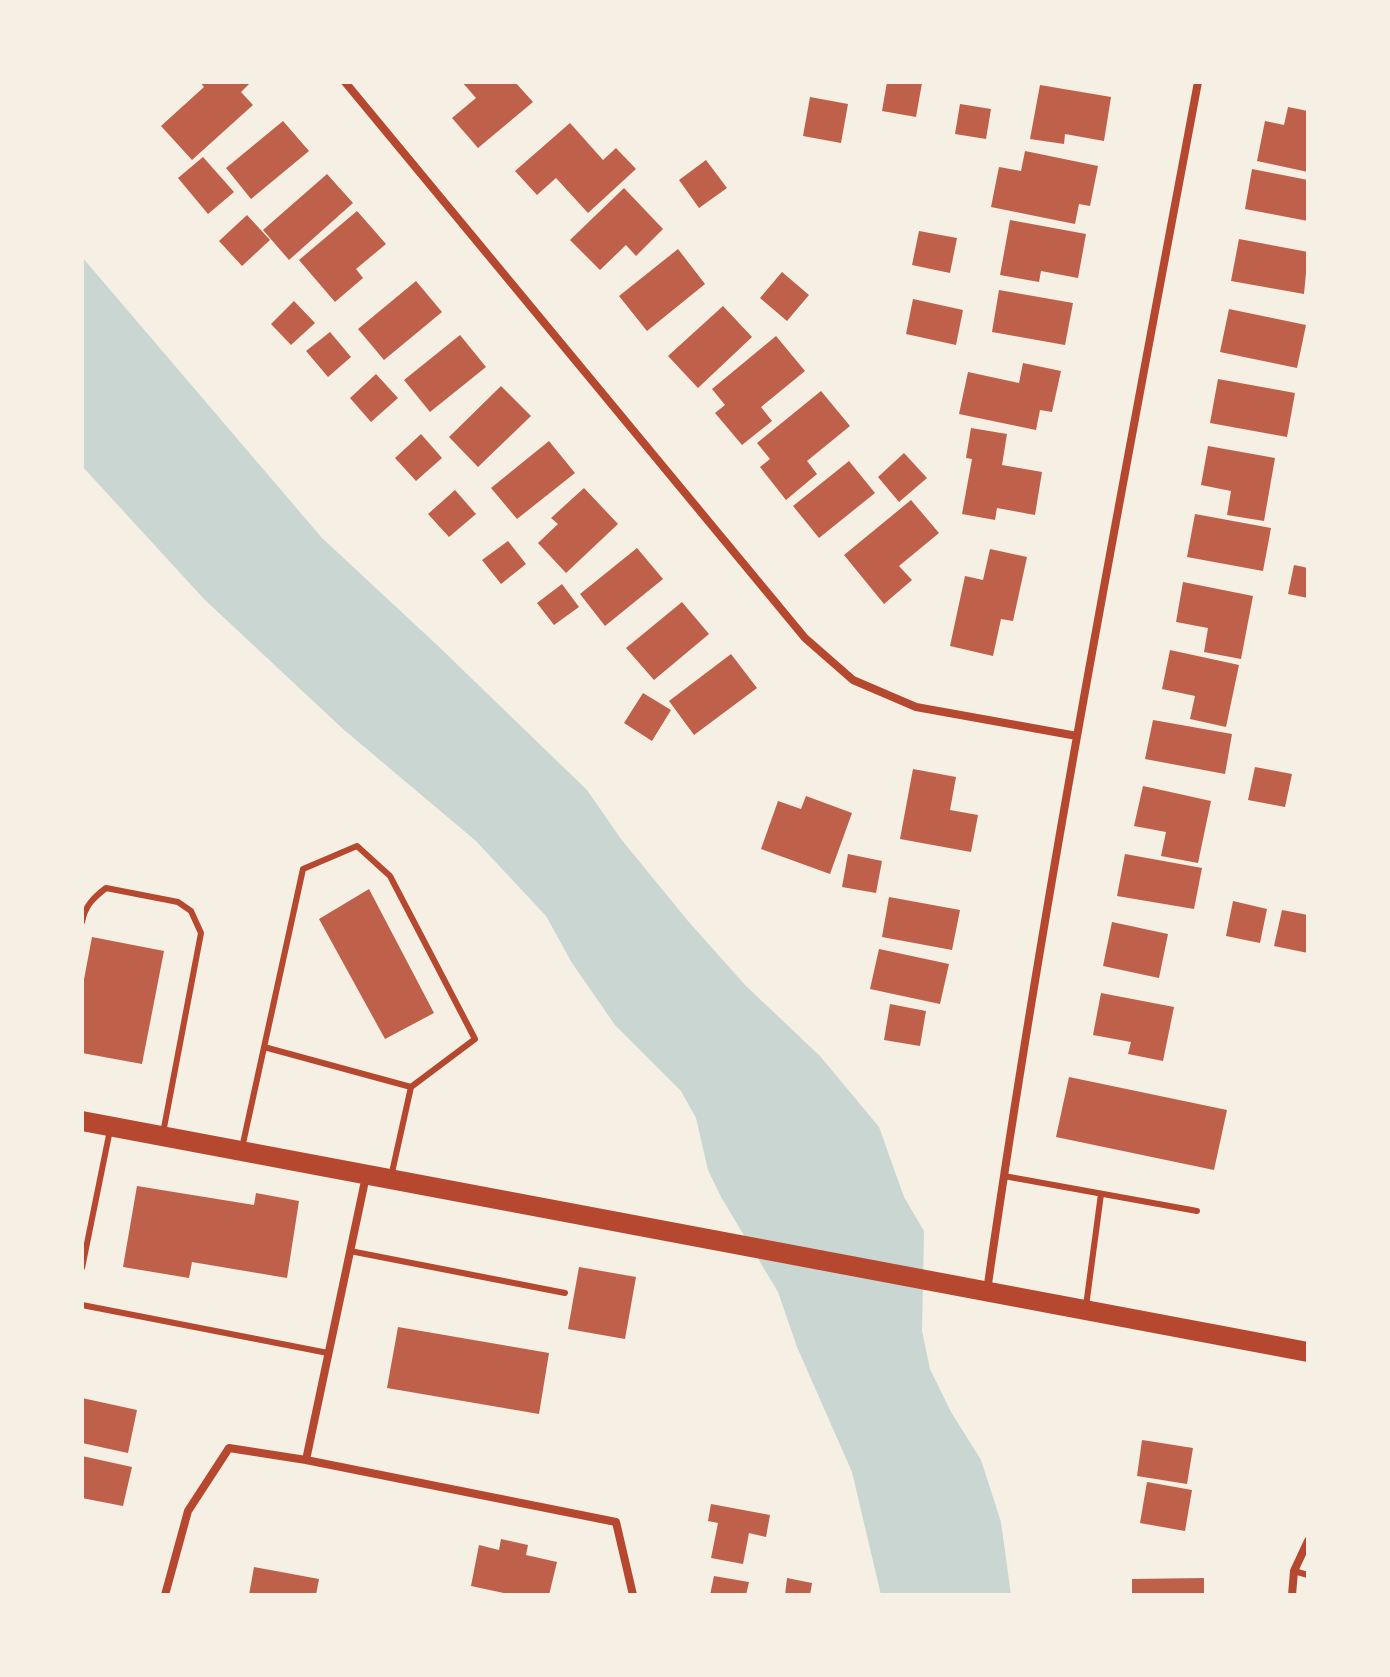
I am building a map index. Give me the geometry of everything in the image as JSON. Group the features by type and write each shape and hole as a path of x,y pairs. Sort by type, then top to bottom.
{"main road":[{"path":"82,1121 1308,1352"}],"street":[{"path":"987,1292 1077,736 1198,82"},
{"path":"348,83 805,638 853,680 916,707 1077,736"},
{"path":"306,1460 367,1176"},
{"path":"165,1595 188,1511 229,1448 306,1460 616,1522 633,1595"},
{"path":"1292,1595 1294,1571 1308,1541"}],"lane":[{"path":"241,1152 303,869 357,846 390,876 475,1039 411,1087 391,1180"},
{"path":"82,922 84,911 92,899 106,888 178,902 191,911 201,933 162,1136"},
{"path":"264,1047 411,1087"},
{"path":"82,1268 111,1127"},
{"path":"1004,1176 1197,1211"},
{"path":"1085,1311 1101,1194"},
{"path":"350,1251 565,1293"},
{"path":"82,1305 328,1353"},
{"path":"1294,1571 1308,1575"}],"shaded area":[{"path":"82,257 322,538 587,790 621,839 688,921 746,986 820,1056 879,1127 904,1197 924,1231 922,1331 930,1369 951,1412 981,1460 1001,1522 1011,1595 881,1595 852,1472 797,1347 778,1292 708,1170 696,1118 681,1091 615,1025 572,963 546,916 476,841 343,729 204,599 82,466"}],"building":[{"path":"200,82 251,82 241,92 253,105 192,160 161,126 204,87"},
{"path":"462,82 515,82 533,102 478,148 452,118 476,98"},
{"path":"887,82 922,83 916,117 882,111"},
{"path":"1040,85 1111,97 1104,141 1065,134 1064,144 1030,139"},
{"path":"810,97 848,104 841,143 803,136"},
{"path":"960,104 991,109 986,139 955,134"},
{"path":"1288,107 1308,111 1308,172 1257,161 1265,121 1284,125"},
{"path":"283,121 309,151 251,199 226,168"},
{"path":"570,123 603,160 616,148 636,169 588,213 556,178 537,195 515,171"},
{"path":"1025,151 1098,166 1090,206 1079,204 1075,224 991,207 999,167 1021,171"},
{"path":"203,157 234,192 208,214 178,178"},
{"path":"706,160 727,188 699,208 679,180"},
{"path":"1252,169 1308,180 1308,221 1245,209"},
{"path":"327,174 353,203 289,260 263,230"},
{"path":"624,188 663,229 636,256 626,245 600,270 570,240"},
{"path":"357,211 386,244 356,269 363,278 335,302 299,260"},
{"path":"247,215 270,240 242,266 219,241"},
{"path":"1010,220 1086,234 1078,278 1041,271 1039,282 1000,275"},
{"path":"919,231 957,238 950,273 912,265"},
{"path":"1239,239 1308,252 1304,294 1231,281"},
{"path":"678,249 705,284 647,331 619,296"},
{"path":"782,272 809,295 787,321 760,298"},
{"path":"416,281 442,312 384,360 358,329"},
{"path":"999,290 1073,303 1065,345 992,332"},
{"path":"913,299 963,310 956,345 906,334"},
{"path":"294,301 315,323 291,345 271,324"},
{"path":"723,306 752,337 698,388 668,356"},
{"path":"1229,309 1306,325 1297,368 1220,352"},
{"path":"330,332 351,357 328,377 306,351"},
{"path":"460,335 486,367 430,412 404,380"},
{"path":"776,336 805,371 761,407 772,421 742,445 715,413 725,405 712,389"},
{"path":"1023,363 1061,371 1052,412 1040,410 1036,430 959,414 968,372 1019,383"},
{"path":"376,374 398,398 371,422 350,398"},
{"path":"1218,379 1295,393 1287,437 1210,423"},
{"path":"501,386 531,416 478,467 449,437"},
{"path":"821,391 850,426 807,461 817,474 786,500 760,467 770,459 757,443"},
{"path":"971,428 1007,434 1002,465 1042,472 1035,515 997,508 995,520 962,514 972,459 966,458"},
{"path":"421,434 442,458 416,481 395,458"},
{"path":"549,441 575,473 517,519 491,488"},
{"path":"1208,446 1275,458 1264,521 1227,515 1231,491 1201,485"},
{"path":"904,453 927,478 899,502 878,477"},
{"path":"849,461 875,493 819,538 793,506"},
{"path":"584,488 618,524 566,573 538,543 558,524 551,518"},
{"path":"455,490 476,514 449,537 428,514"},
{"path":"911,500 939,533 899,566 912,580 884,604 844,555"},
{"path":"1195,514 1271,528 1263,571 1187,557"},
{"path":"508,541 526,564 501,584 482,560"},
{"path":"637,548 663,579 605,626 580,594"},
{"path":"990,549 1027,557 1013,621 1001,619 993,656 950,646 965,576 983,580"},
{"path":"1294,565 1308,568 1308,598 1288,594"},
{"path":"1183,582 1253,596 1241,659 1204,652 1208,628 1176,622"},
{"path":"562,584 579,607 554,625 537,603"},
{"path":"682,602 709,634 654,680 626,648"},
{"path":"1170,650 1239,665 1226,727 1190,719 1195,696 1162,689"},
{"path":"731,654 757,688 694,735 669,701"},
{"path":"643,693 671,710 652,741 624,723"},
{"path":"1153,720 1232,734 1225,774 1145,759"},
{"path":"1255,767 1292,774 1285,807 1248,800"},
{"path":"913,769 956,777 950,810 978,815 971,852 900,839"},
{"path":"1143,786 1211,801 1198,863 1161,856 1166,832 1134,826"},
{"path":"806,796 852,813 830,874 761,849 778,801 801,809"},
{"path":"848,854 882,861 876,893 842,887"},
{"path":"1125,854 1202,868 1194,909 1117,896"},
{"path":"369,889 434,1013 385,1039 319,919"},
{"path":"889,897 960,910 952,950 882,937"},
{"path":"1233,901 1267,909 1260,943 1226,936"},
{"path":"1282,910 1308,915 1308,953 1274,946"},
{"path":"1112,922 1168,934 1159,978 1103,966"},
{"path":"92,937 164,951 142,1064 82,1053 82,990"},
{"path":"879,949 949,964 940,1004 870,989"},
{"path":"1101,993 1174,1007 1163,1061 1128,1054 1131,1042 1093,1035"},
{"path":"890,1004 926,1011 920,1046 884,1040"},
{"path":"1069,1077 1227,1110 1214,1170 1056,1137"},
{"path":"137,1186 254,1205 256,1193 299,1201 287,1278 192,1262 189,1278 123,1267"},
{"path":"579,1267 636,1277 625,1339 568,1329"},
{"path":"398,1327 549,1353 539,1414 387,1388"},
{"path":"82,1398 137,1410 128,1453 82,1443"},
{"path":"1142,1440 1193,1448 1187,1484 1137,1476"},
{"path":"82,1456 132,1467 123,1506 82,1498"},
{"path":"1147,1482 1192,1490 1185,1531 1140,1523"},
{"path":"711,1504 770,1515 766,1537 749,1533 743,1564 711,1558 718,1523 708,1521"},
{"path":"501,1539 528,1545 526,1555 557,1562 549,1595 513,1595 471,1586 479,1545 499,1550"},
{"path":"254,1567 319,1579 316,1595 249,1595"},
{"path":"714,1576 749,1582 746,1595 710,1595"},
{"path":"787,1578 812,1583 810,1595 785,1595"},
{"path":"1204,1578 1204,1595 1132,1595 1132,1579"}]}
